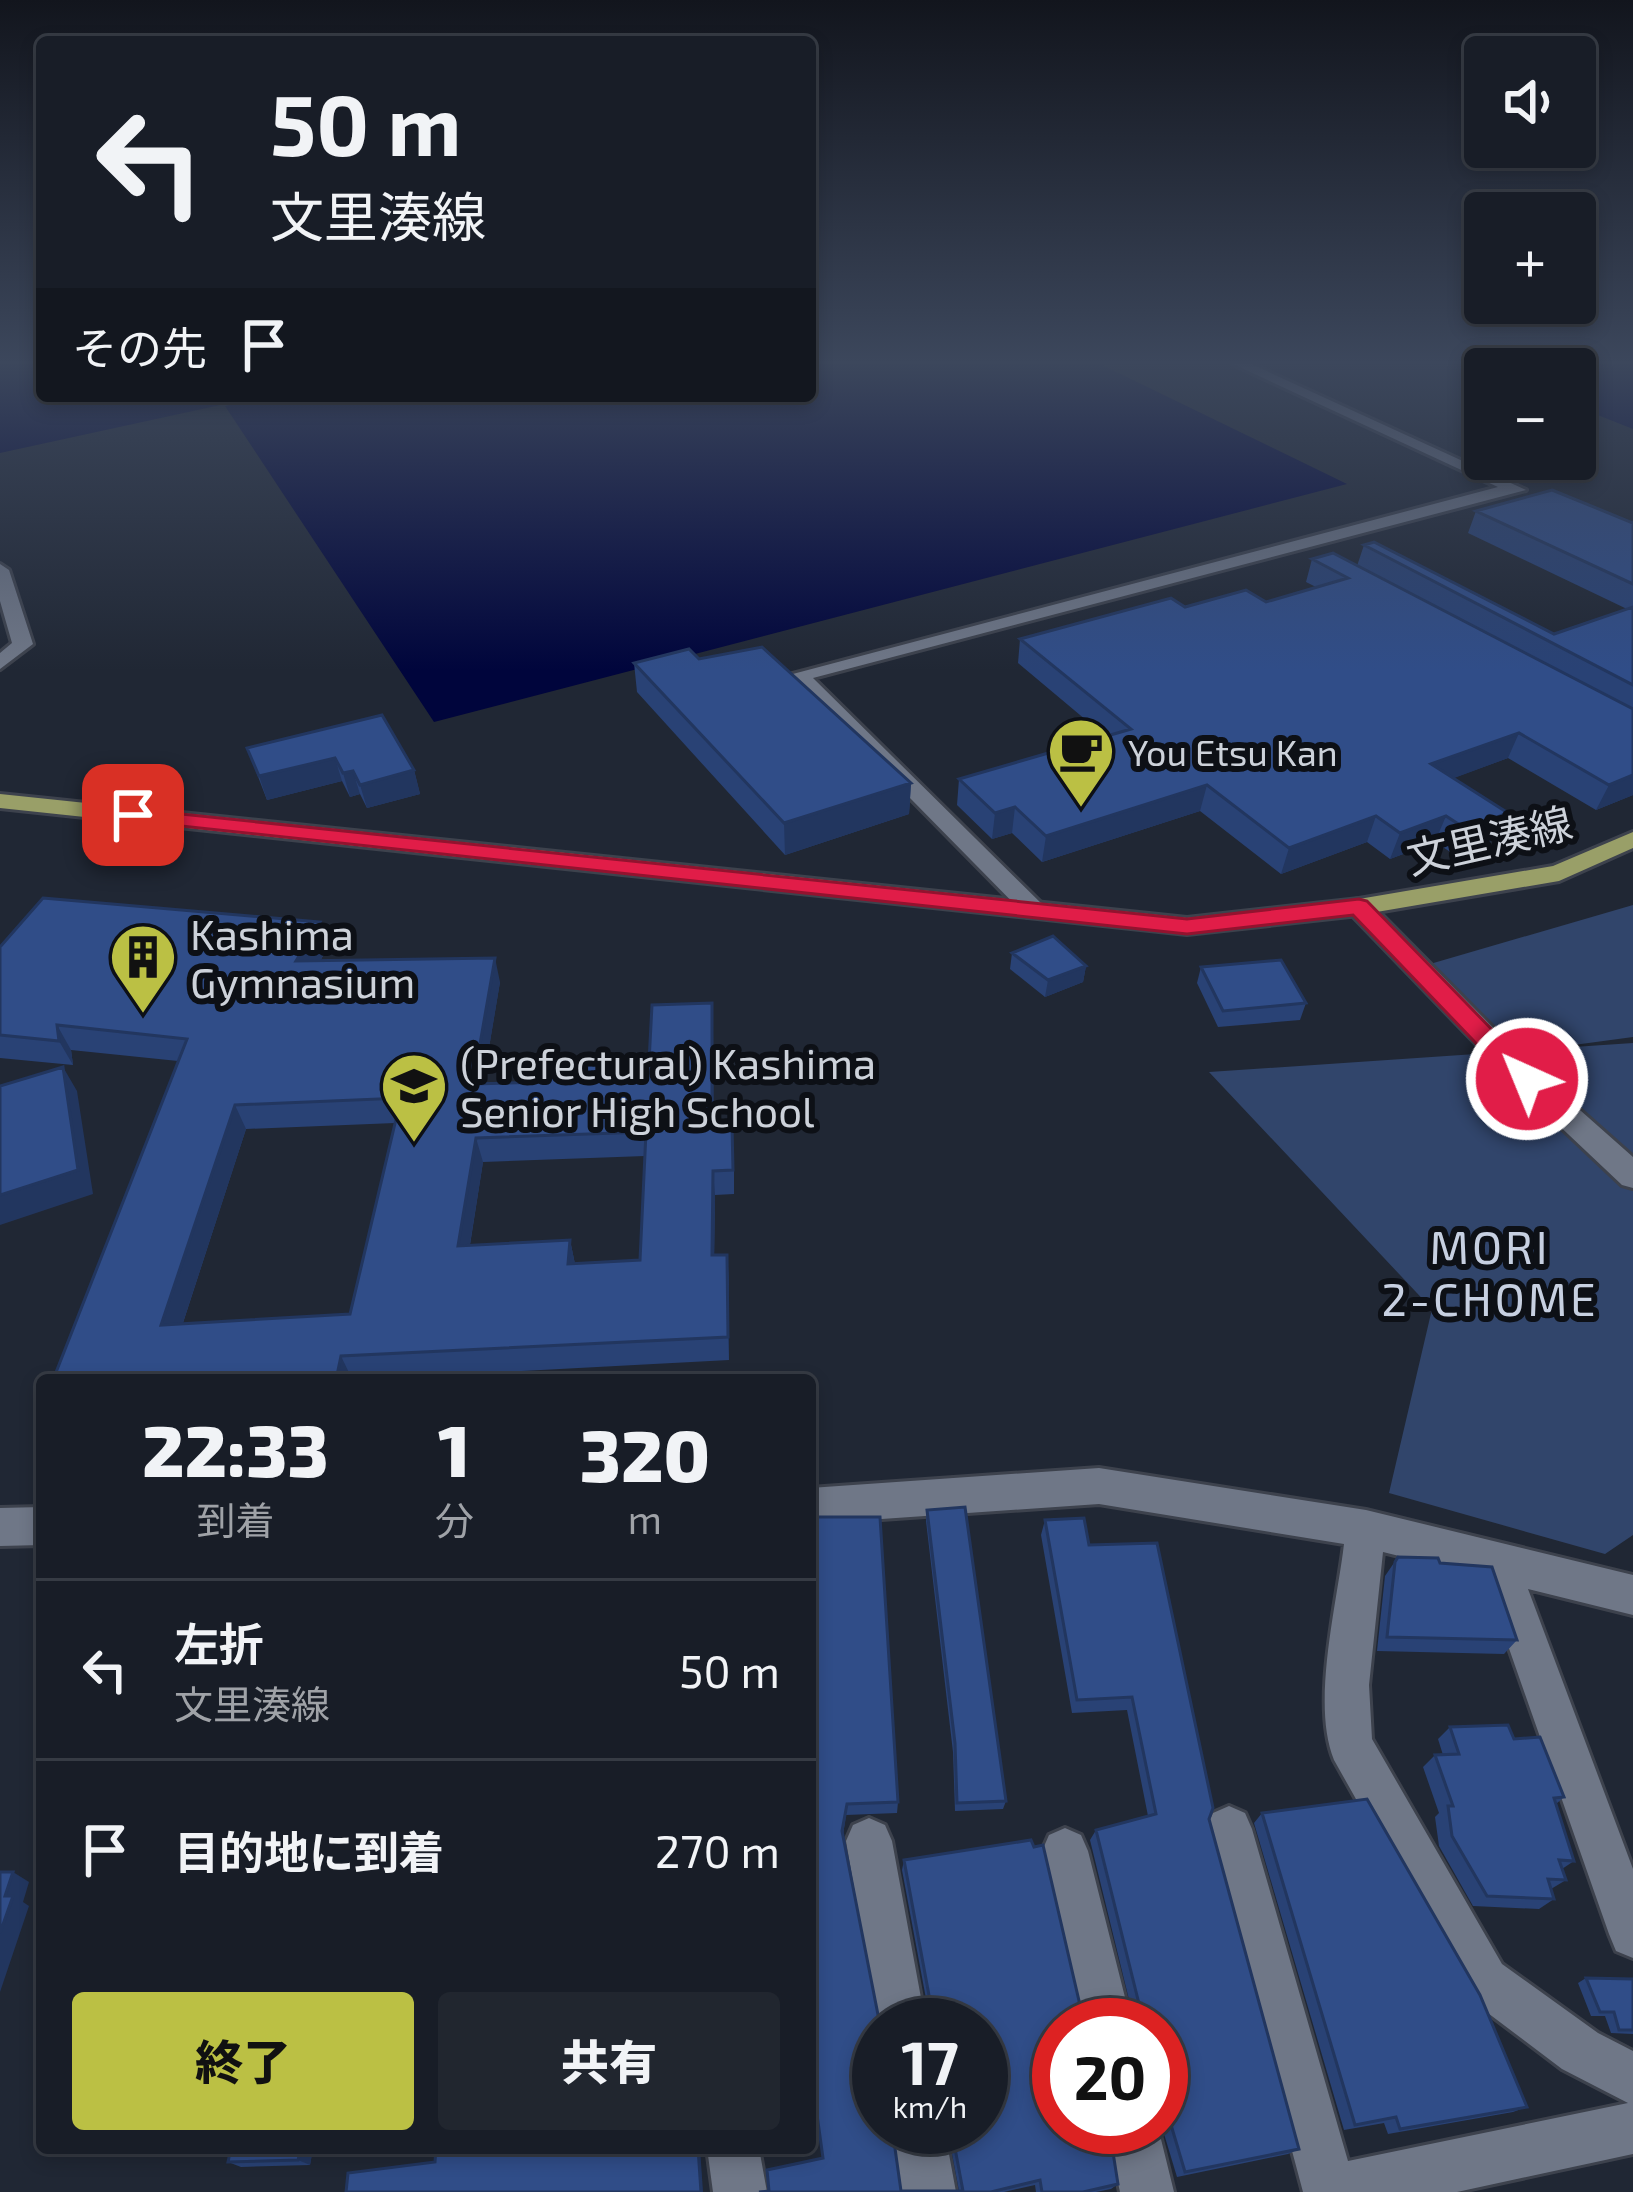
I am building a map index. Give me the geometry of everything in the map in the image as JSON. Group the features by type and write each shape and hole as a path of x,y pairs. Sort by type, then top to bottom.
{"main road":[{"name":"文里湊線","path":"0,802 1187,926 1359,907 1559,873 1633,839"}],"street":[{"path":"1466,466 1534,496"},
{"path":"1036,911 800,675 1514,488"},
{"path":"1296,547 1317,558"},
{"path":"0,570 23,644 0,663"},
{"path":"1359,907 1527,1079 1633,1176"},
{"path":"816,1506 1099,1486 1366,1529 1633,1595"},
{"path":"0,1527 36,1526"},
{"path":"1366,1529 1348,1685 1350,1744 1485,1982 1580,2050 1633,2079"},
{"path":"1497,1558 1633,1934"},
{"path":"1229,1829 1330,2192 1633,2128"},
{"path":"869,1841 896,1998"},
{"path":"1065,1851 1100,1998"},
{"path":"735,2154 740,2192"},
{"path":"923,2154 929,2192"},
{"path":"1139,2154 1148,2192"}],"shaded area":[{"path":"265,466 1311,466 1347,484 434,722"},
{"path":"1633,905 1633,1037 1544,1049 1633,1043 1633,1535 1605,1554 1389,1493 1432,1309 1209,1072 1505,1052 1430,964"}],"building":[{"path":"1552,490 1633,523 1633,584 1476,511"},
{"path":"1374,542 1554,634 1633,607 1633,685 1364,545"},
{"path":"1333,553 1633,709 1633,775 1609,785 1519,733 1431,764 1508,813 1466,829 1446,816 1400,833 1376,816 1289,848 1207,785 1046,836 1015,807 995,813 959,779 1131,729 1020,639 1171,598 1185,607 1246,590 1266,602 1348,578 1312,559"},
{"path":"762,647 911,783 784,823 634,663 689,649 699,659"},
{"path":"382,715 414,770 360,785 353,771 343,773 335,758 259,776 247,748"},
{"path":"43,898 320,922 296,961 495,958 473,1084 543,1082 545,1067 649,1062 652,1005 712,1003 712,1126 732,1125 733,1170 713,1171 712,1255 727,1255 728,1337 341,1356 337,1374 55,1374 187,1039 57,1025 59,1041 0,1035 0,947","holes":["401,1098 350,1314 161,1325 235,1105","646,1132 640,1260 568,1264 570,1240 458,1246 476,1138"]},
{"path":"1053,936 1086,966 1048,980 1012,953"},
{"path":"1281,960 1306,1003 1223,1011 1201,967"},
{"path":"63,1067 78,1170 0,1195 0,1086"},
{"path":"965,1507 1006,1801 957,1803 955,1743 927,1510"},
{"path":"816,1517 880,1517 898,1802 847,1804 842,1831 875,1998 852,1998 852,2154 896,2154 901,2191 963,2191 956,2154 1008,2154 1008,1998 929,1998 904,1860 1031,1840 1034,1847 1043,1845 1078,1998 1032,1998 1032,2154 1113,2154 1118,2184 1083,2192 1042,2192 1040,2180 991,2192 759,2192 769,2191 767,2170 823,2158 816,2107"},
{"path":"1084,1518 1089,1545 1157,1543 1213,1808 1209,1819 1299,2149 1185,2172 1180,2154 1188,2154 1188,1998 1138,1998 1096,1830 1156,1814 1132,1697 1077,1700 1045,1520"},
{"path":"1398,1557 1492,1567 1517,1640 1387,1637"},
{"path":"1508,1725 1514,1739 1540,1737 1564,1797 1554,1798 1574,1861 1559,1860 1566,1880 1548,1879 1554,1899 1487,1896 1452,1836 1448,1806 1453,1806 1435,1755 1459,1754 1450,1727"},
{"path":"1367,1799 1480,1995 1527,2107 1400,2129 1396,2117 1355,2125 1262,1813"},
{"path":"0,1872 13,1872 5,1896 13,1896 0,1933"},
{"path":"1586,1978 1633,1979 1633,2030 1619,2030 1614,2012 1600,2012"},
{"path":"230,2154 300,2154 298,2160 228,2162"},
{"path":"436,2154 698,2154 701,2192 346,2192 348,2173 435,2162"}],"place":[{"name":"You Etsu Kan","path":"1081,810"},
{"name":"Kashima Gymnasium","path":"143,1016"},
{"name":"(Prefectural) Kashima Senior High School","path":"414,1145"}],"district":[{"name":"MORI 2-CHOME","path":"1490,1272"}],"route":[{"path":"133,815 1187,926 1359,907 1527,1079"}]}
